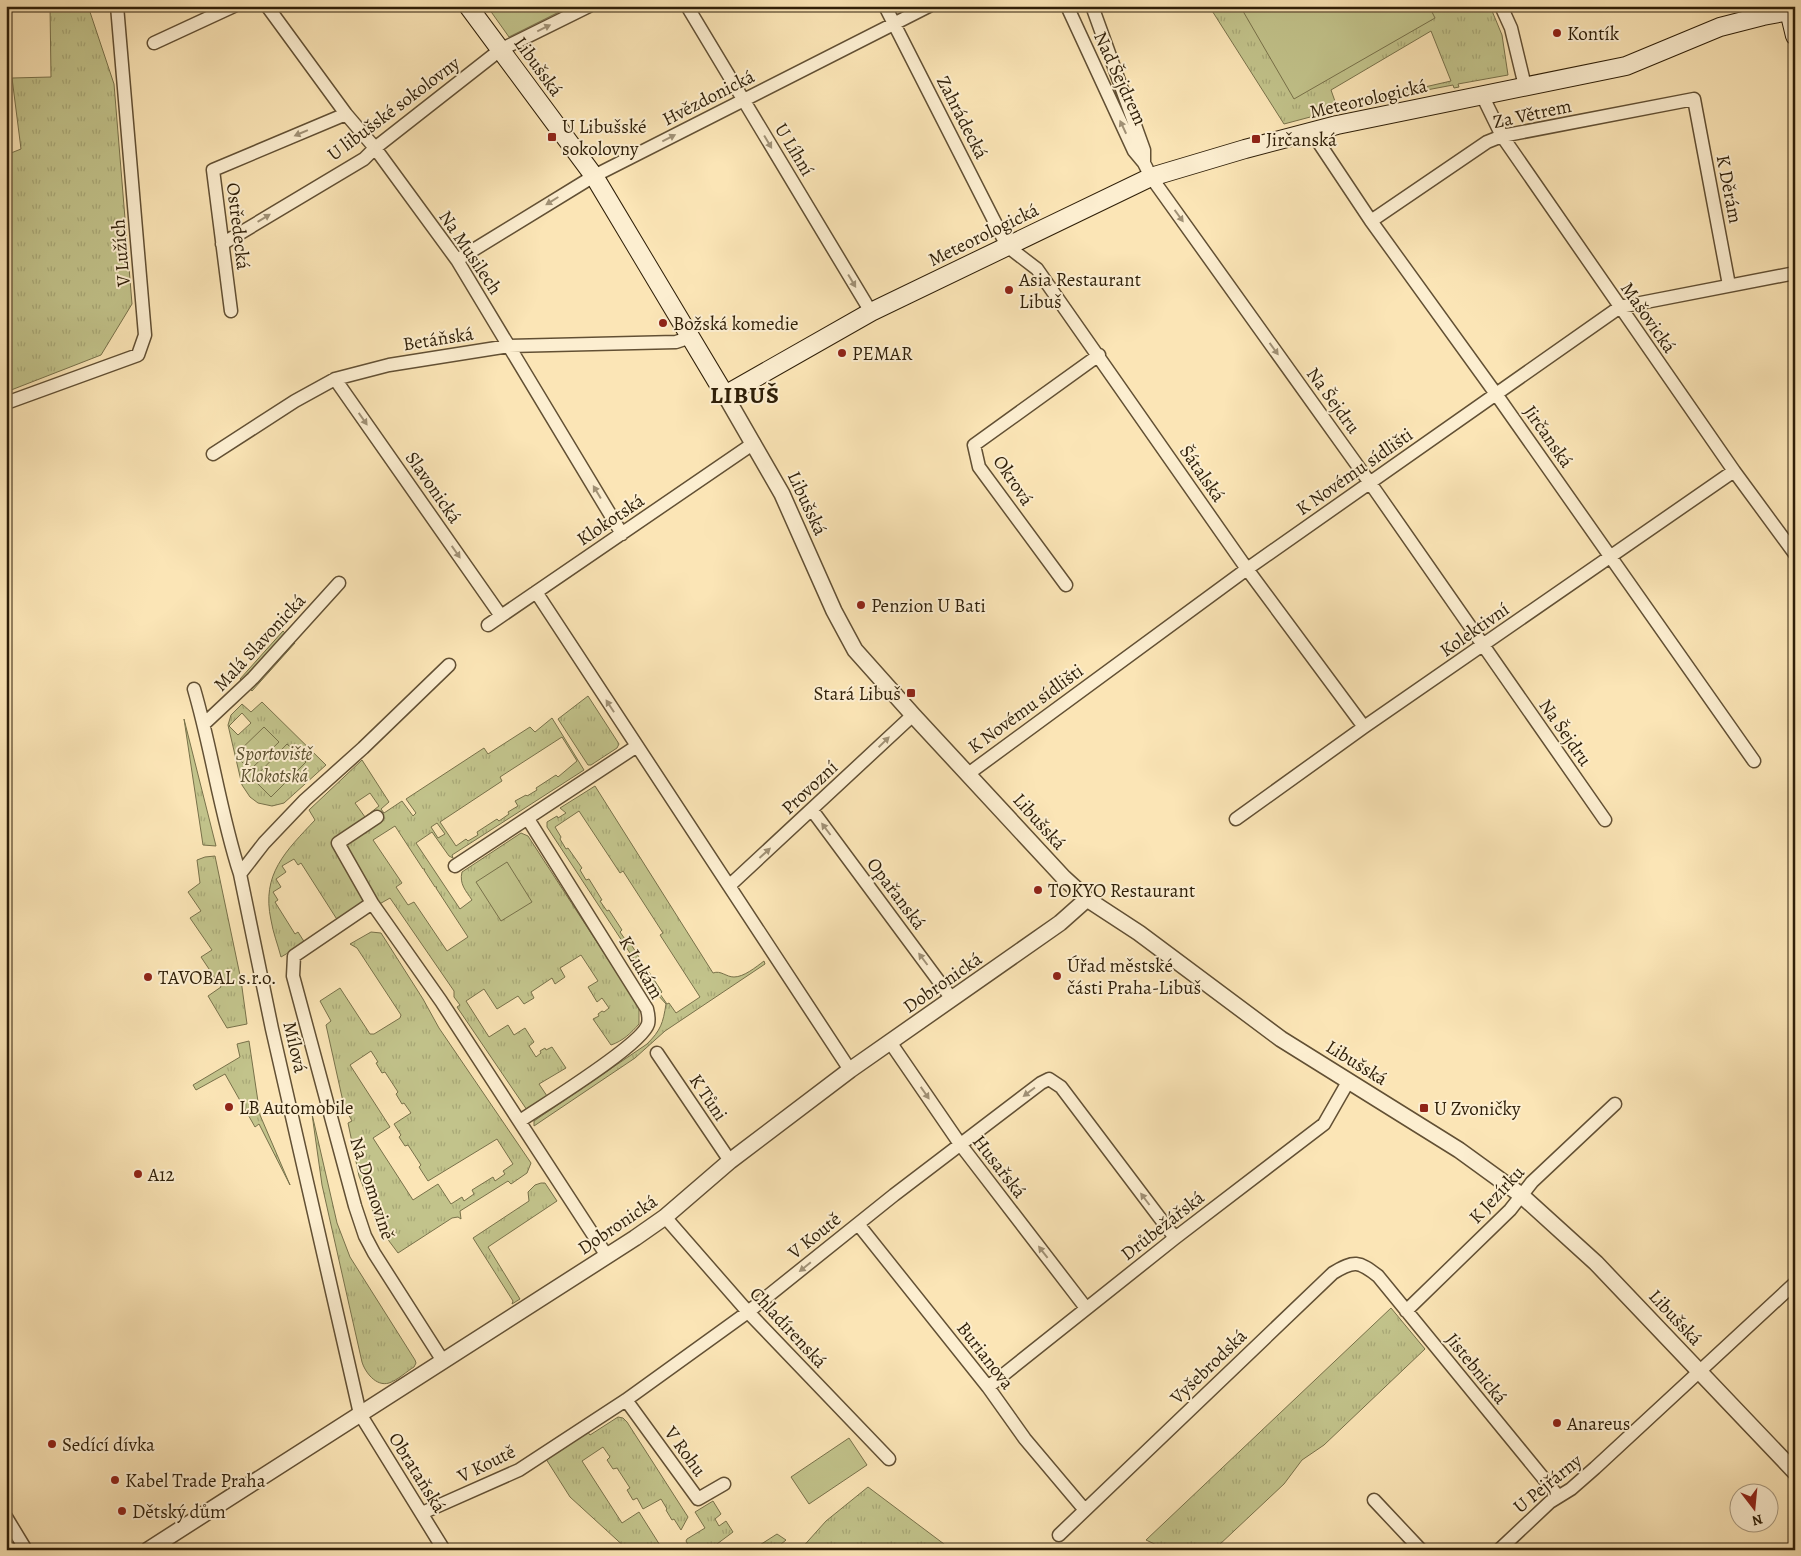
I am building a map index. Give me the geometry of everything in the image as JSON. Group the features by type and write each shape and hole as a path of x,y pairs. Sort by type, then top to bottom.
{"main road":[{"name":"Libušská","path":"468,6 594,176 725,395"},
{"name":"Meteorologická","path":"725,395 870,312 1007,246 1147,170 1245,149 1383,115 1626,66 1712,30 1792,10"},
{"path":"1792,10 1795,36"}],"street":[{"name":"V Lužích","path":"6,403 138,355 146,336 117,6"},
{"path":"154,43 234,6"},
{"name":"Na Musilech","path":"267,6 457,260 622,534"},
{"name":"U libušské sokolovny","path":"222,244 364,159 374,148 500,50 589,6"},
{"name":"U Líhní","path":"687,6 870,312"},
{"name":"Zahrádecká","path":"885,6 1007,246"},
{"name":"Hvězdonická","path":"457,260 594,176 929,6"},
{"name":"Nad Šejdrem","path":"1067,6 1134,151 1147,170"},
{"name":"Na Šejdru","path":"1092,6 1144,150 1147,170 1370,483 1604,820"},
{"path":"1500,6 1511,28 1525,86"},
{"name":"Mašovická","path":"1482,95 1502,136 1734,471 1795,554"},
{"name":"Za Větrem","path":"1371,221 1487,142 1502,136 1694,99"},
{"name":"K Děrám","path":"1694,99 1729,285"},
{"name":"Ostředecká","path":"231,311 214,170 346,114"},
{"name":"Jirčanská","path":"1315,132 1319,143 1371,221 1496,394 1754,761"},
{"name":"Šátalská","path":"1007,246 1037,269 1247,569 1364,727"},
{"name":"K Novému sídlišti","path":"968,774 1247,569 1620,307 1795,273"},
{"name":"Betáňská","path":"213,454 295,401 336,379 388,365 509,346 676,342 691,337"},
{"name":"Okrová","path":"1066,585 979,467 974,445 1099,355"},
{"name":"Slavonická","path":"336,379 501,616"},
{"name":"Libušská","path":"725,395 782,494 834,611 855,650 1064,878 1087,899 1138,933 1281,1039 1459,1150 1521,1195 1596,1263 1795,1472"},
{"name":"Klokotská","path":"488,625 754,443"},
{"name":"Kolektivní","path":"1236,819 1364,727 1734,471"},
{"name":"Malá Slavonická","path":"204,724 253,678 339,583"},
{"path":"536,592 850,1070"},
{"path":"240,874 264,843 305,800 363,748 449,665"},
{"name":"Mílová","path":"194,689 204,724 232,850 240,874 272,1030 360,1414"},
{"name":"Provozní","path":"729,886 913,715"},
{"path":"455,866 637,746"},
{"name":"Opařanská","path":"812,810 952,999"},
{"path":"377,817 338,843 372,903 520,1121 607,1256"},
{"name":"K Lukám","path":"520,1121 620,1054 643,1033 648,1024 647,1009 528,819"},
{"name":"Dobronická","path":"148,1550 665,1217 730,1161 850,1070 1060,924 1087,899"},
{"name":"Na Domovině","path":"372,903 294,956 293,976 355,1206 365,1236 443,1361"},
{"name":"Husařská","path":"890,1042 960,1144 1086,1308"},
{"name":"K Tůni","path":"658,1054 730,1161"},
{"name":"V Koutě","path":"422,1513 519,1470 626,1400 748,1312 960,1144 1049,1079 1061,1087 1175,1238"},
{"name":"Drůbežářská","path":"988,1387 1175,1238 1324,1124 1348,1082"},
{"name":"K Jezírku","path":"1406,1311 1510,1210 1532,1182 1615,1104"},
{"name":"Chladírenská","path":"665,1217 748,1312 889,1460"},
{"name":"Burianova","path":"858,1224 988,1387 1025,1439 1084,1509"},
{"name":"Vyšebrodská","path":"1058,1535 1333,1273 1342,1267 1352,1264 1365,1265"},
{"name":"Jistebnická","path":"1365,1265 1378,1276 1558,1496"},
{"name":"U Pejřárny","path":"1499,1550 1550,1502 1571,1489 1595,1468 1795,1283"},
{"name":"V Rohu","path":"626,1400 698,1499 724,1484"},
{"name":"Obrataňská","path":"360,1414 444,1550"},
{"path":"1374,1500 1421,1550"},
{"path":"6,1518 26,1550"}],"green space":[{"path":"50,6 88,6 114,84 132,304 101,355 6,392 6,155 21,149 12,78 51,77"},
{"path":"487,6 571,6 509,37"},
{"path":"1209,6 1490,6 1502,35 1508,75 1458,84 1459,87 1454,88 1453,85 1374,100 1284,124","holes":["1431,31 1451,81 1337,107 1331,90"]},
{"path":"1240,6 1429,6 1435,18 1294,99"},
{"path":"283,631 295,643 252,691 240,679"},
{"path":"588,696 619,744 617,748 591,765 588,765 558,719"},
{"name":"Sportoviště Klokotská","path":"262,702 326,765 284,803 272,806 258,803 250,797 242,785 228,725 231,715 242,704 251,712","holes":["242,713 251,723 238,735 229,726"]},
{"path":"552,718 584,770 452,855 453,858 449,856 432,832 416,843 460,909 472,900 462,884 462,872 521,833 528,836 639,1007 639,1024 626,1036 611,1045 593,1019 609,1008 602,998 597,1002 588,987 598,981 581,955 560,968 565,977 555,984 552,978 531,992 534,998 524,1004 518,996 497,1009 484,989 466,1001 489,1037 508,1025 514,1035 525,1028 534,1042 529,1046 536,1057 541,1053 540,1051 552,1047 566,1068 539,1084 547,1096 527,1110 457,1007 460,1005 454,997 454,991 390,898 355,918 353,915 281,957 272,925 269,904 270,889 278,864 294,842 315,820 309,810 362,760 389,802 381,809 384,813 402,801 413,816 416,813 406,799 484,748 488,754 530,727 535,732","holes":["562,737 577,761 558,777 556,775 536,788 537,790 515,801 518,806 508,812 509,814 499,821 497,819 477,832 478,835 468,841 466,839 456,846 440,822 502,781 500,777","370,793 379,806 365,817 355,803","437,823 445,834 438,838 431,827","395,826 423,869 425,869 435,887 437,887 468,937 447,951 414,902 408,905 396,887 402,883 373,840","294,859 298,865 301,863 338,921 305,943 298,932 295,934 275,902 278,900 273,892 281,887 276,879 286,872 282,866"]},
{"path":"184,719 216,846 203,845"},
{"path":"264,727 279,742 250,770 235,755"},
{"path":"287,744 306,762 271,797 253,779"},
{"path":"595,786 713,973 719,972 731,977 738,977 764,961 765,964 665,1031 635,1058 534,1126 534,1121 647,1044 661,1026 666,1004 657,994 547,827 547,822 566,813 560,808","holes":["579,811 620,873 623,871 663,933 660,935 700,997 676,1013 660,994 662,992 649,972 647,973 640,963 642,962 629,941 627,942 620,932 622,930 609,910 607,911 600,901 602,900 589,879 586,880 580,870 582,868 568,848 566,849 555,827"]},
{"path":"215,856 241,980 247,1024 227,1028 208,996 221,987 201,957 212,950 190,918 201,911 188,892 200,883 197,860"},
{"path":"507,862 532,902 501,921 476,882"},
{"path":"371,932 381,933 439,1028 531,1163 527,1173 511,1184 508,1181 460,1211 461,1219 458,1217 452,1218 398,1253 380,1229 359,1176 348,1123 352,1121 344,1106 326,1025 331,1021 320,1001 340,988 370,1034 374,1034 400,1018 401,1015 357,948 350,944","holes":["371,1051 378,1062 376,1063 382,1073 385,1072 398,1092 396,1094 402,1104 404,1103 411,1113 394,1124 401,1135 399,1137 405,1146 408,1145 421,1165 419,1167 428,1181 497,1139 513,1164 503,1171 505,1174 495,1181 493,1177 472,1190 474,1194 464,1201 462,1197 451,1204 438,1184 413,1200 373,1138 390,1127 350,1065"]},
{"path":"249,1041 260,1115 290,1185 259,1124 255,1127 225,1074 196,1090 193,1085 240,1057 237,1044"},
{"path":"312,1114 337,1223 350,1257 416,1363 414,1367 389,1383 380,1383 372,1378 362,1362 322,1185"},
{"path":"545,1183 557,1201 488,1247 520,1299 512,1304 513,1301 473,1238 529,1201 528,1192 535,1185"},
{"path":"1391,1308 1425,1349 1324,1445 1302,1460 1284,1484 1218,1546 1208,1550 1167,1550 1146,1540"},
{"path":"618,1417 623,1418 627,1422 688,1517 681,1530 674,1519 672,1520 661,1499 643,1509 637,1498 633,1500 627,1490 630,1488 617,1468 613,1469 607,1460 610,1457 603,1447 582,1461 622,1523 639,1512 663,1550 628,1550 570,1497 546,1459 587,1431 590,1435"},
{"path":"849,1438 867,1465 809,1504 791,1477"},
{"path":"868,1487 952,1550 800,1550 826,1521"},
{"path":"713,1501 721,1514 715,1519 719,1526 726,1521 733,1532 713,1547 712,1545 705,1550 691,1550 686,1541 687,1539 705,1528 695,1512"},
{"path":"777,1534 786,1540 774,1550 752,1550"}],"place":[{"name":"Kontík","path":"1557,33"},
{"name":"U Libušské sokolovny","path":"552,137"},
{"name":"Jirčanská","path":"1256,139"},
{"name":"Asia Restaurant Libuš","path":"1009,290"},
{"name":"Božská komedie","path":"663,323"},
{"name":"PEMAR","path":"842,353"},
{"name":"Penzion U Bati","path":"861,605"},
{"name":"Stará Libuš","path":"911,693"},
{"name":"TOKYO Restaurant","path":"1038,890"},
{"name":"Úřad městské části Praha-Libuš","path":"1057,976"},
{"name":"TAVOBAL s.r.o.","path":"148,977"},
{"name":"LB Automobile","path":"229,1107"},
{"name":"U Zvoničky","path":"1424,1108"},
{"name":"A12","path":"138,1174"},
{"name":"Anareus","path":"1557,1423"},
{"name":"Sedící dívka","path":"52,1444"},
{"name":"Kabel Trade Praha","path":"115,1480"},
{"name":"Dětský dům","path":"122,1511"}],"district":[{"name":"LIBUŠ","path":"745,395"}]}
